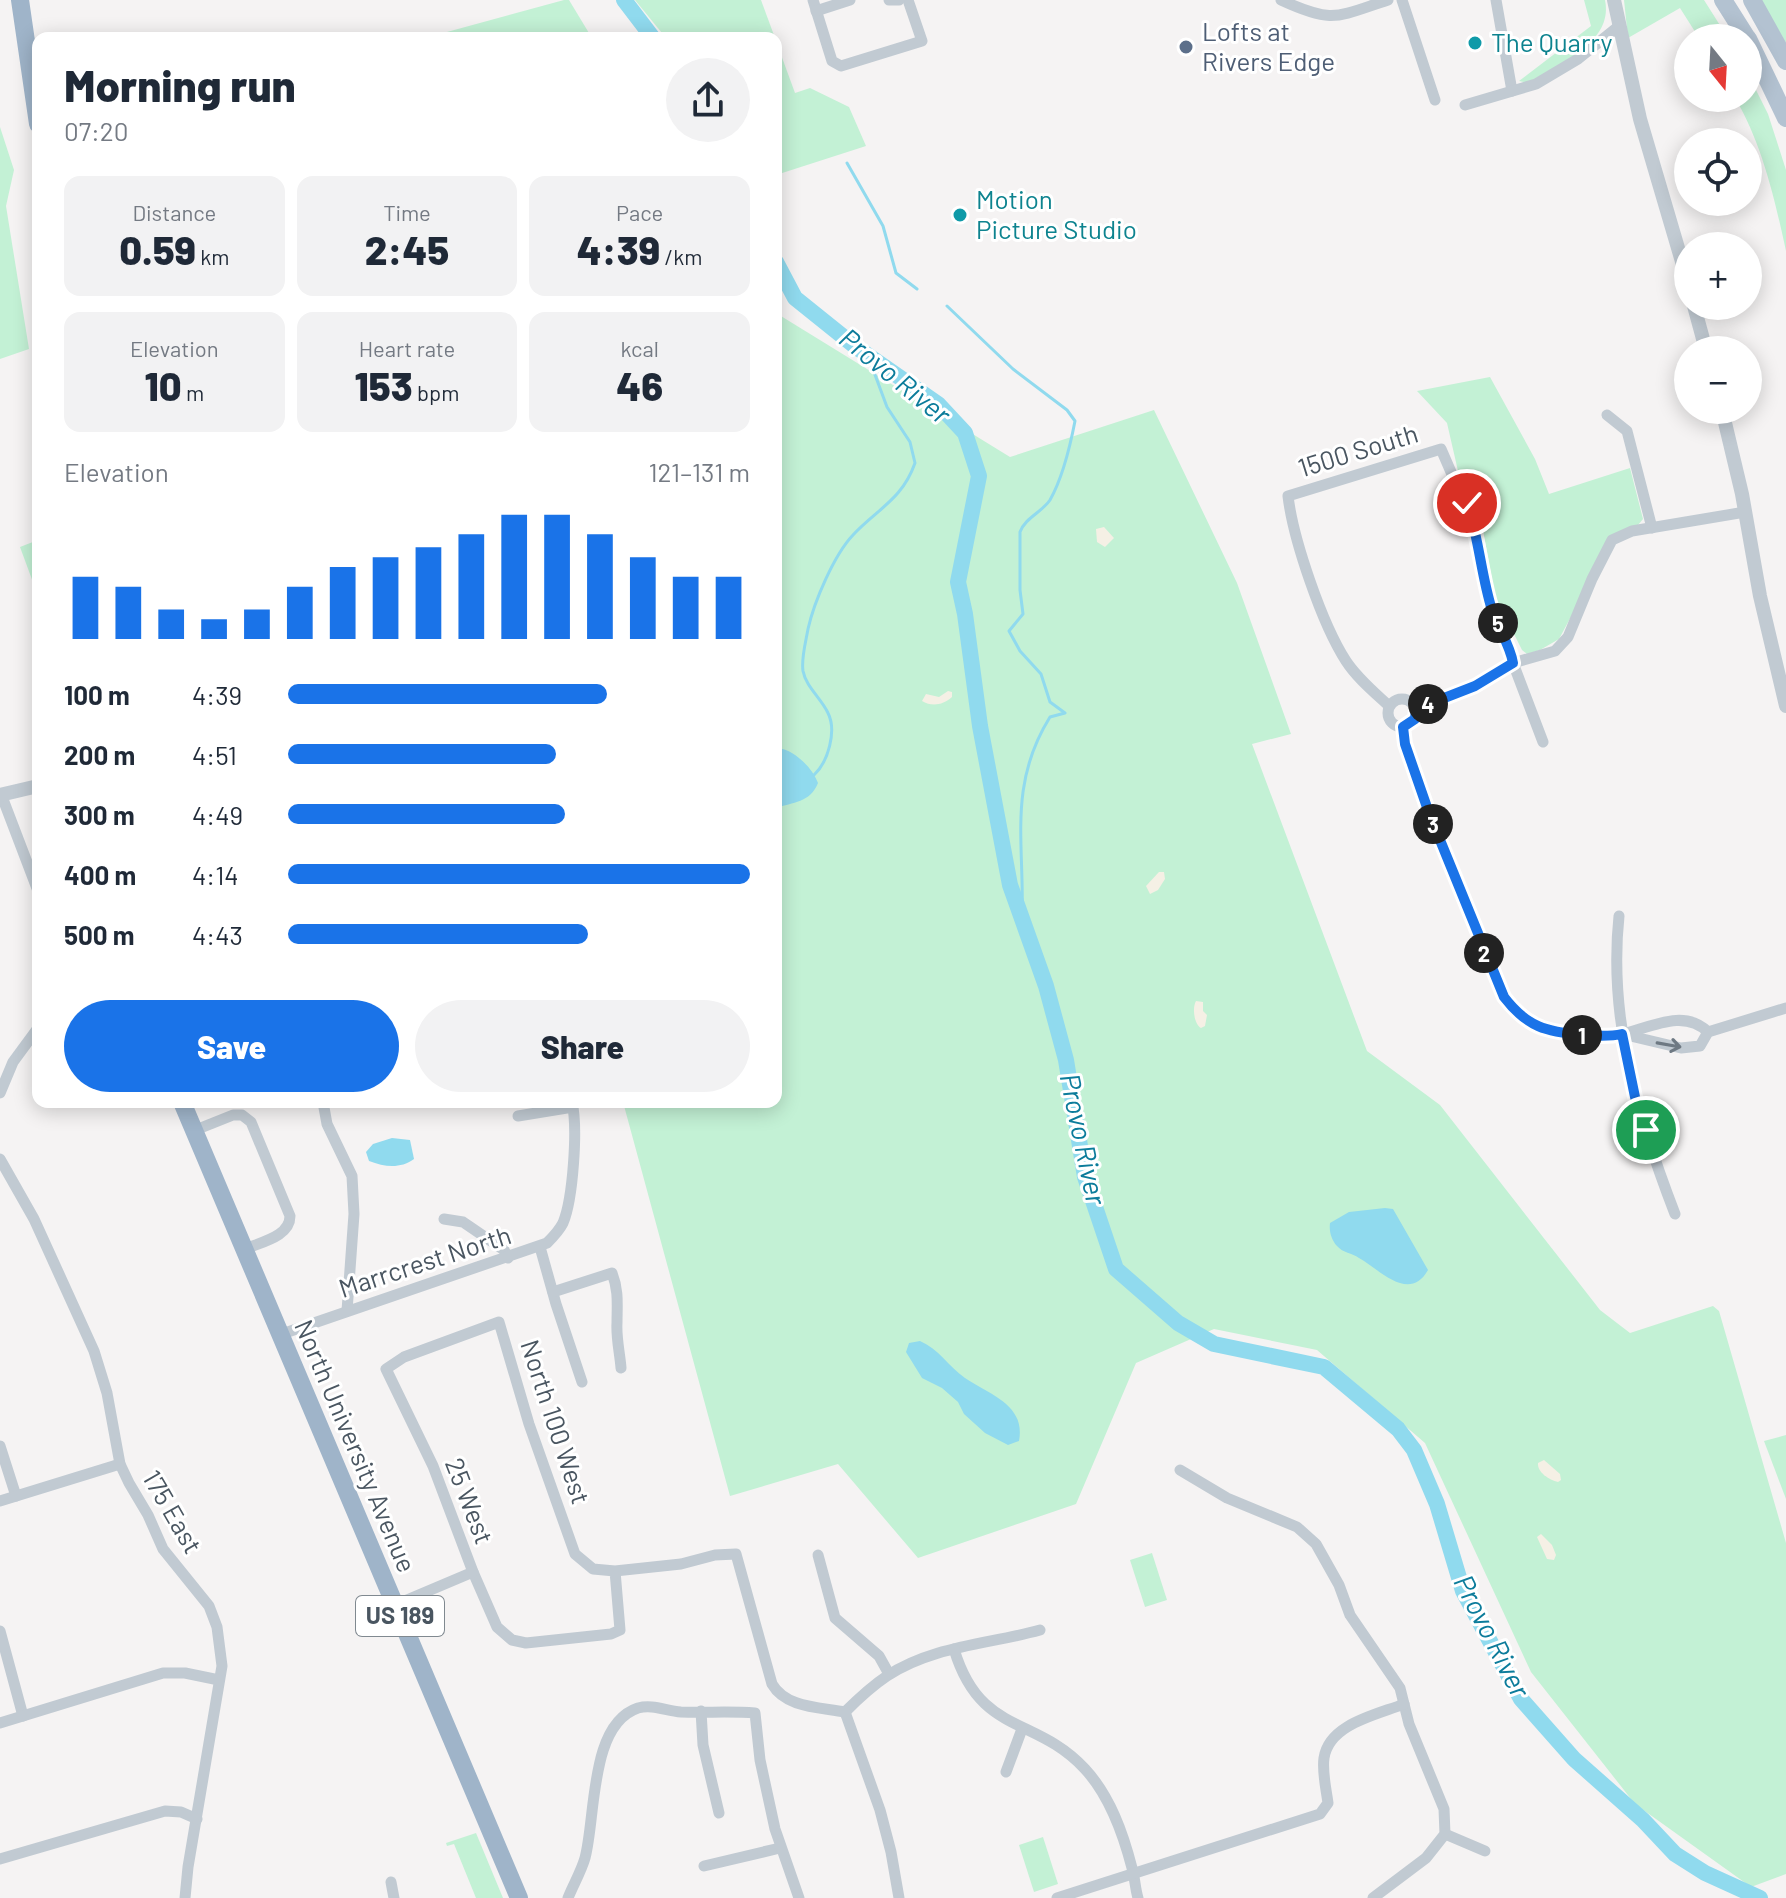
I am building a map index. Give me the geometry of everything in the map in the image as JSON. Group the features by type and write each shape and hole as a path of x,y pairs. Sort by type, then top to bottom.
{"highway":[{"path":"10,0 28,43"},
{"path":"20,0 32,75"},
{"name":"North University Avenue","path":"184,1108 519,1898"}],"main road":[{"path":"1723,0 1738,24"},
{"path":"1752,0 1786,61"},
{"path":"1762,68 1786,118"}],"street":[{"path":"850,0 814,5 832,61 841,66 922,41 908,0"},
{"path":"889,0 899,0"},
{"path":"1281,0 1325,17 1388,0"},
{"path":"1402,0 1435,100"},
{"path":"1496,0 1512,91"},
{"path":"1614,0 1640,119 1674,234"},
{"path":"1465,105 1536,84 1578,59 1619,26"},
{"path":"1607,415 1627,431 1652,528"},
{"path":"1725,424 1786,706"},
{"name":"1500 South","path":"1389,706 1346,661 1330,632 1291,521 1288,496 1441,449 1474,525 1492,610 1510,647 1513,663"},
{"path":"1416,709 1475,686 1513,663 1555,651 1568,637 1612,540 1632,531 1745,512"},
{"path":"1513,663 1543,742"},
{"path":"1403,698 1413,703 1416,709 1415,719 1403,727 1390,722 1387,712 1389,706 1403,698"},
{"path":"1403,727 1405,744 1429,813 1504,997 1517,1014 1551,1032 1611,1037 1681,1020 1697,1021 1708,1032"},
{"path":"32,787 0,794 32,876"},
{"path":"1619,916 1616,947 1618,1015 1635,1097 1675,1214"},
{"path":"1622,1034 1681,1048 1700,1046 1708,1032 1786,1008"},
{"path":"0,1093 13,1062 32,1036"},
{"path":"324,1108 327,1124 352,1176 354,1214 347,1311"},
{"path":"518,1116 555,1108"},
{"path":"573,1108 575,1138 567,1211 560,1229 540,1247 582,1382"},
{"path":"193,1131 233,1115 242,1115 251,1122 290,1216 290,1224 285,1233 243,1250"},
{"name":"175 East","path":"0,1159 34,1219 94,1351 107,1393 120,1464 163,1549 209,1606 217,1627 221,1652 219,1680 185,1898"},
{"path":"444,1219 463,1222 504,1250 508,1258"},
{"name":"Marrcrest North","path":"279,1335 540,1247"},
{"path":"553,1292 612,1273 619,1307 617,1324 621,1368"},
{"name":"25 West","path":"499,1322 404,1357 386,1369 433,1466 497,1627 517,1642 611,1634 620,1630 615,1571"},
{"name":"North 100 West","path":"499,1322 529,1424 575,1554 585,1565 599,1571 615,1571"},
{"path":"0,1446 16,1496"},
{"path":"0,1501 120,1464"},
{"path":"1180,1470 1209,1489 1288,1522 1308,1535 1323,1554 1350,1615 1400,1688 1409,1724 1444,1809 1445,1834 1426,1858 1373,1898"},
{"path":"615,1571 736,1554 768,1673 777,1693 790,1702 845,1712"},
{"path":"818,1555 835,1618 879,1656 889,1674"},
{"path":"395,1605 473,1572"},
{"path":"845,1712 889,1674 954,1649 1040,1630"},
{"path":"0,1631 23,1716"},
{"path":"954,1649 959,1667 977,1696 997,1715 1061,1748 1093,1778 1112,1809 1133,1871 1138,1898"},
{"path":"0,1723 163,1673 185,1673 219,1680"},
{"path":"1057,1898 1133,1871 1320,1814 1328,1803 1323,1762 1331,1738 1352,1725 1404,1704"},
{"path":"568,1898 585,1859 599,1762 612,1731 621,1719 642,1707 755,1713 760,1760 780,1848 799,1898"},
{"path":"701,1711 703,1745 719,1813"},
{"path":"845,1712 880,1810 899,1898"},
{"path":"1006,1772 1022,1729"},
{"path":"0,1859 165,1811 181,1812 197,1819"},
{"path":"1445,1834 1485,1851"},
{"path":"704,1866 780,1848"},
{"path":"391,1882 394,1898"}],"green space":[{"path":"569,0 588,32 447,32"},
{"path":"635,0 761,0 773,32 661,32"},
{"path":"1584,0 1605,0 1606,15 1593,40 1568,60 1528,83 1519,81 1591,26"},
{"path":"1624,0 1704,0 1719,24 1690,24 1680,8 1628,38"},
{"path":"1761,0 1786,0 1786,43"},
{"path":"782,57 795,93 810,88 849,107 866,146 782,173"},
{"path":"1762,102 1786,170 1786,251 1762,160 1762,128 1750,128 1742,112 1762,112"},
{"path":"0,127 14,170 6,206 29,349 0,359"},
{"path":"782,317 1010,457 1154,410 1237,583 1291,734 1252,744 1367,1051 1440,1105 1600,1310 1630,1333 1713,1306 1719,1311 1786,1543 1786,1874 1751,1887 1635,1804 1531,1672 1425,1443 1317,1350 1214,1329 1136,1363 1076,1504 918,1558 838,1464 730,1496 625,1108 782,1108"},
{"path":"1490,377 1535,459 1549,494 1630,468 1643,519 1638,525 1616,533 1559,639 1527,654 1522,650 1495,596 1481,519 1458,471 1447,423 1417,391"},
{"path":"32,542 32,580 20,547"},
{"path":"1786,1435 1786,1499 1764,1441"},
{"path":"1152,1553 1167,1600 1145,1607 1130,1560"},
{"path":"476,1833 503,1898 476,1898 454,1844 447,1846 446,1843"},
{"path":"1043,1837 1058,1884 1034,1892 1019,1845"}],"sand":[{"path":"1104,527 1114,538 1105,547 1097,542 1096,529"},
{"path":"952,692 952,697 941,703 922,701 926,694 939,697"},
{"path":"1159,872 1164,872 1165,879 1158,890 1150,894 1146,886"},
{"path":"1196,1001 1203,1002 1203,1011 1207,1015 1205,1026 1201,1028 1194,1016"},
{"path":"1544,1460 1560,1474 1561,1480 1555,1481 1542,1472 1538,1463"},
{"path":"1541,1534 1552,1545 1556,1555 1554,1560 1547,1559 1537,1537"}],"water":[{"path":"782,749 802,760 818,783 806,798 782,806"},
{"path":"392,1138 410,1140 414,1159 392,1166 369,1161 366,1152 373,1144"},
{"path":"1393,1209 1428,1270 1412,1284 1403,1284 1384,1275 1339,1248 1332,1238 1330,1223 1349,1212"},
{"path":"920,1341 933,1348 965,1378 1011,1409 1020,1428 1019,1441 1008,1445 985,1433 942,1388 922,1378 906,1352 909,1343"}],"waterway":[{"name":"Provo River","path":"624,0 648,32"},
{"path":"847,163 883,226 896,273 917,289"},
{"name":"Provo River","path":"782,273 795,298 856,347 938,404 965,433 979,476 958,582 980,726 1010,885 1046,986 1066,1060 1085,1177 1116,1269 1178,1323 1214,1344 1324,1367 1398,1429 1414,1450 1437,1504 1463,1591 1521,1699 1574,1759 1643,1820 1675,1854 1705,1873 1760,1898"},
{"path":"947,306 1013,369 1067,410 1075,421 1066,462 1055,491 1020,532 1023,614 1009,631 1020,651 1041,674 1050,702 1065,713 1050,717 1028,767 1021,816 1022,920"},
{"path":"814,775 827,754 832,728 828,713 803,671 811,618 839,554 862,526 896,495 915,463 910,442 887,407 868,356"}],"place":[{"name":"The Quarry","path":"1475,43"},
{"name":"Lofts at Rivers Edge","path":"1186,47"},
{"name":"Motion Picture Studio","path":"960,215"}],"route":[{"path":"1467,503 1492,610 1510,647 1513,663 1475,686 1416,709 1415,719 1403,727 1405,744 1432,821 1504,997 1517,1014 1551,1032 1611,1037 1622,1034 1635,1097 1646,1130"}]}
